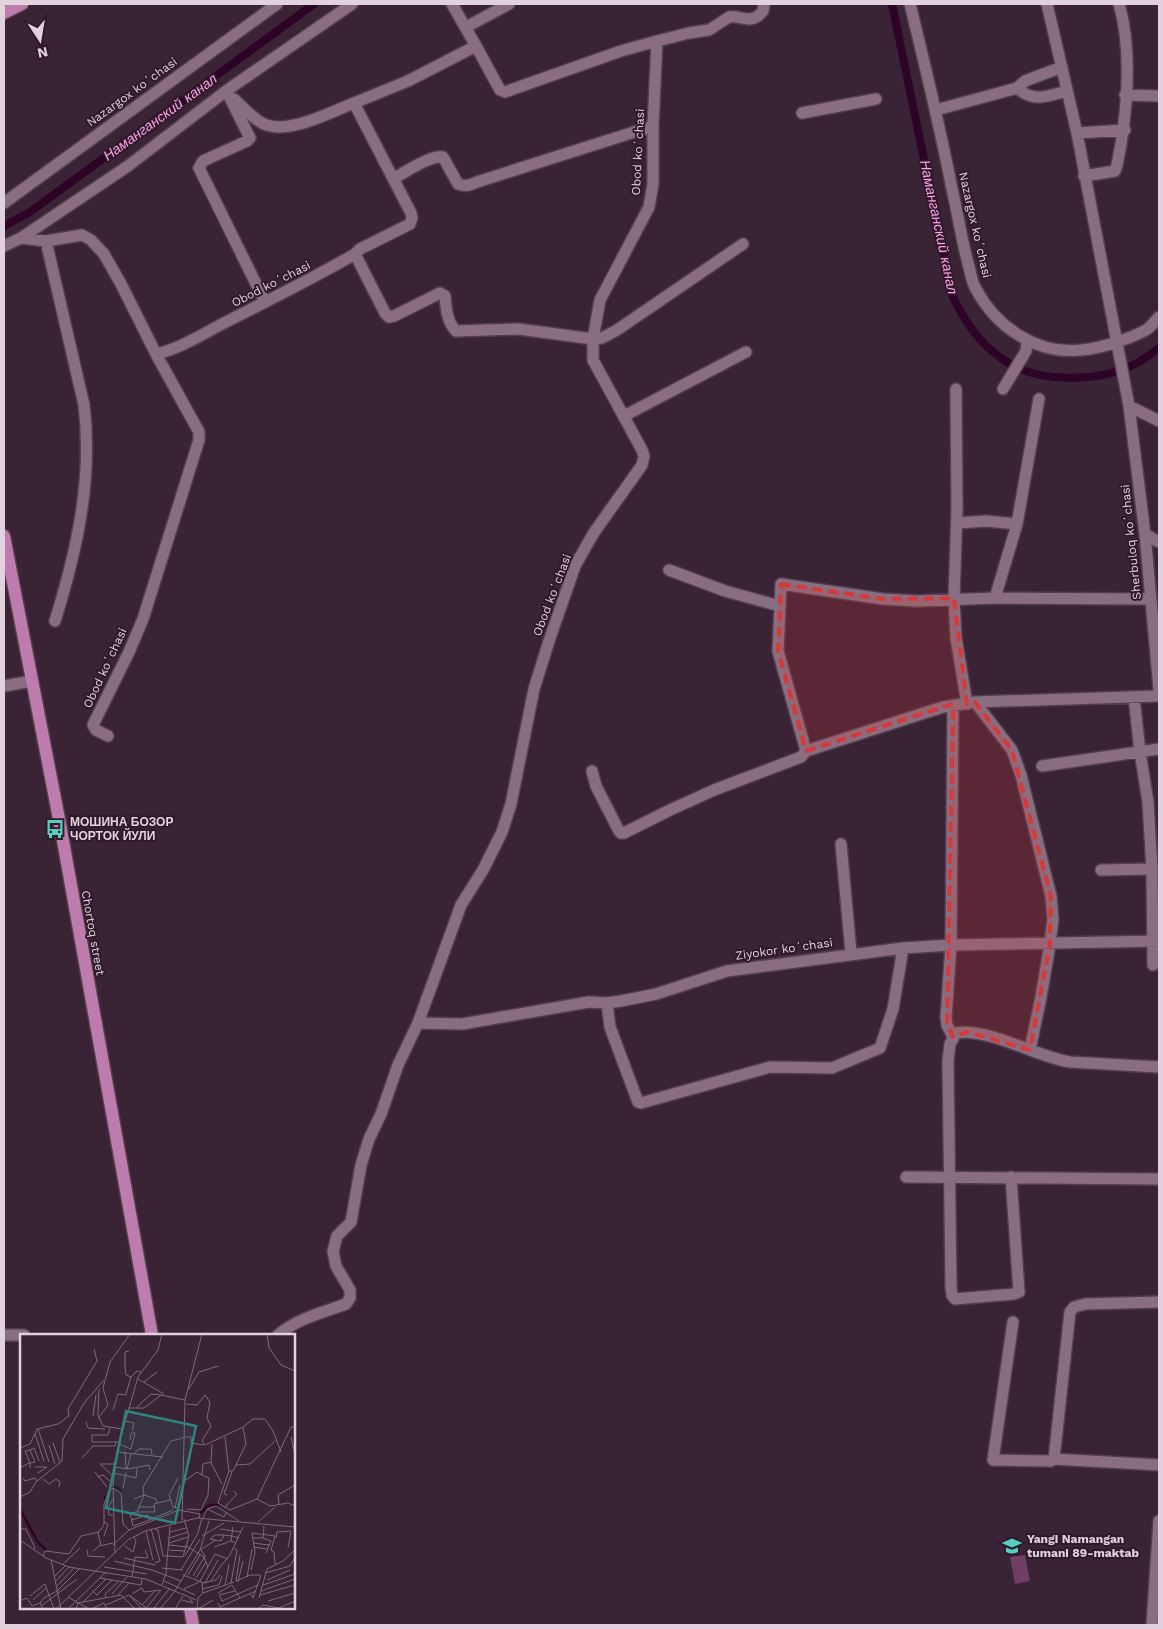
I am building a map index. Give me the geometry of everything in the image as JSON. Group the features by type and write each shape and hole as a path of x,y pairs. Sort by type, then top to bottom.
{"main road":[{"path":"4,14 22,4"},
{"name":"Chortoq street","path":"4,536 60,824 152,1334"},
{"path":"190,1609 193,1625"}],"street":[{"name":"Nazargox koʻchasi","path":"4,203 277,4"},
{"path":"4,246 21,238 128,166 352,4"},
{"path":"452,4 500,90 505,92 621,51 689,33 709,30 729,17 750,20 756,18 763,11 764,4"},
{"path":"466,27 510,4"},
{"name":"Nazargox koʻchasi","path":"910,4 936,110 965,254 975,288 989,308 1027,346 1068,352 1086,350 1117,341 1148,329 1159,317"},
{"name":"Sherbuloq koʻchasi","path":"1047,4 1077,133 1129,406 1145,534 1159,689"},
{"path":"1084,176 1115,171 1118,165 1125,130 1126,37 1119,4"},
{"name":"Obod koʻchasi","path":"279,1334 300,1321 346,1304 350,1298 350,1290 333,1259 334,1243 337,1236 351,1222 361,1165 369,1139 398,1064 418,1023 461,905 483,870 502,832 511,804 534,689 576,566 594,534 642,465 644,456 642,450 593,360 593,339 600,300 649,207 653,184 653,126 657,41"},
{"path":"227,93 265,124 274,126 296,125 408,81 476,46"},
{"path":"936,110 1017,88 1025,81 1062,67"},
{"path":"1017,88 1038,98 1067,92"},
{"path":"227,93 250,138 203,161 199,168 265,302"},
{"path":"1125,96 1159,96"},
{"path":"802,113 876,98"},
{"name":"Obod koʻchasi","path":"156,354 165,352 296,287 355,254 360,249 410,224 411,213 354,103"},
{"path":"394,178 439,156 443,157 447,162 458,184 470,186 477,182 653,126"},
{"path":"1077,133 1125,130"},
{"name":"Obod koʻchasi","path":"21,238 46,241 82,235 91,240 104,254 156,354 198,428 199,440 140,627 93,725 96,730 108,736"},
{"path":"46,241 84,404 87,432 86,484 82,509 70,570 55,621"},
{"path":"355,254 385,313 389,317 440,294 445,296 446,310 451,325 456,331 519,328 593,339 602,338 617,330 743,244"},
{"path":"1005,387 1027,346"},
{"path":"624,416 746,352"},
{"path":"956,389 957,523 954,598 956,638 971,703 1012,750 1021,775 1052,896 1053,919 1050,944 1030,1050"},
{"path":"996,598 1017,524 1040,399"},
{"path":"1129,406 1159,421"},
{"path":"957,523 986,521 1017,524"},
{"path":"1145,534 1159,542"},
{"path":"669,570 725,591 780,606"},
{"path":"806,751 780,658 778,643 781,584 883,599 917,601 954,598 1151,599"},
{"path":"4,686 32,681"},
{"path":"592,771 596,786 619,831 624,834 714,790 801,757 806,751 917,715 971,703 1159,696"},
{"path":"1134,697 1148,802 1156,941 1153,965"},
{"path":"953,1037 946,1018 951,945 954,706"},
{"path":"1042,766 1159,749"},
{"path":"841,844 851,953"},
{"path":"1101,870 1152,869"},
{"name":"Ziyokor koʻchasi","path":"418,1023 462,1024 589,1002 608,1003 656,994 726,972 851,953 951,945 1156,941"},
{"path":"608,1003 610,1028 638,1102 641,1103 770,1067 832,1068 880,1048 893,1009 903,948"},
{"path":"1011,1177 1019,1292 955,1299 952,1295 951,1287 948,1061 953,1037 956,1033 967,1032 999,1039 1056,1060 1159,1067"},
{"path":"906,1177 1159,1180"},
{"path":"1054,1459 1070,1312 1074,1307 1085,1304 1159,1302"},
{"path":"1013,1322 993,1460 1052,1461 1054,1459 1159,1465"},
{"path":"4,1335 20,1335"},
{"path":"1152,1625 1159,1521"}],"highlighted area":[{"path":"781,584 883,599 954,598 967,704 975,702 1012,750 1051,896 1050,944 1030,1050 967,1032 953,1037 947,1025 953,704 806,751 778,651"}],"shaded area":[{"path":"1025,1555 1030,1581 1015,1584 1010,1557"}],"waterway":[{"name":"Наманганский канал","path":"4,226 30,212 314,4"},
{"name":"Наманганский канал","path":"892,4 952,295 972,330 993,352 1015,366 1031,373 1068,378 1087,377 1122,370 1146,358 1159,348"}],"place":[{"name":"МОШИНА БОЗОР ЧОРТОК ЙУЛИ","path":"55,829"},
{"name":"Yangi Namangan tumani 89-maktab","path":"1012,1546"}]}
